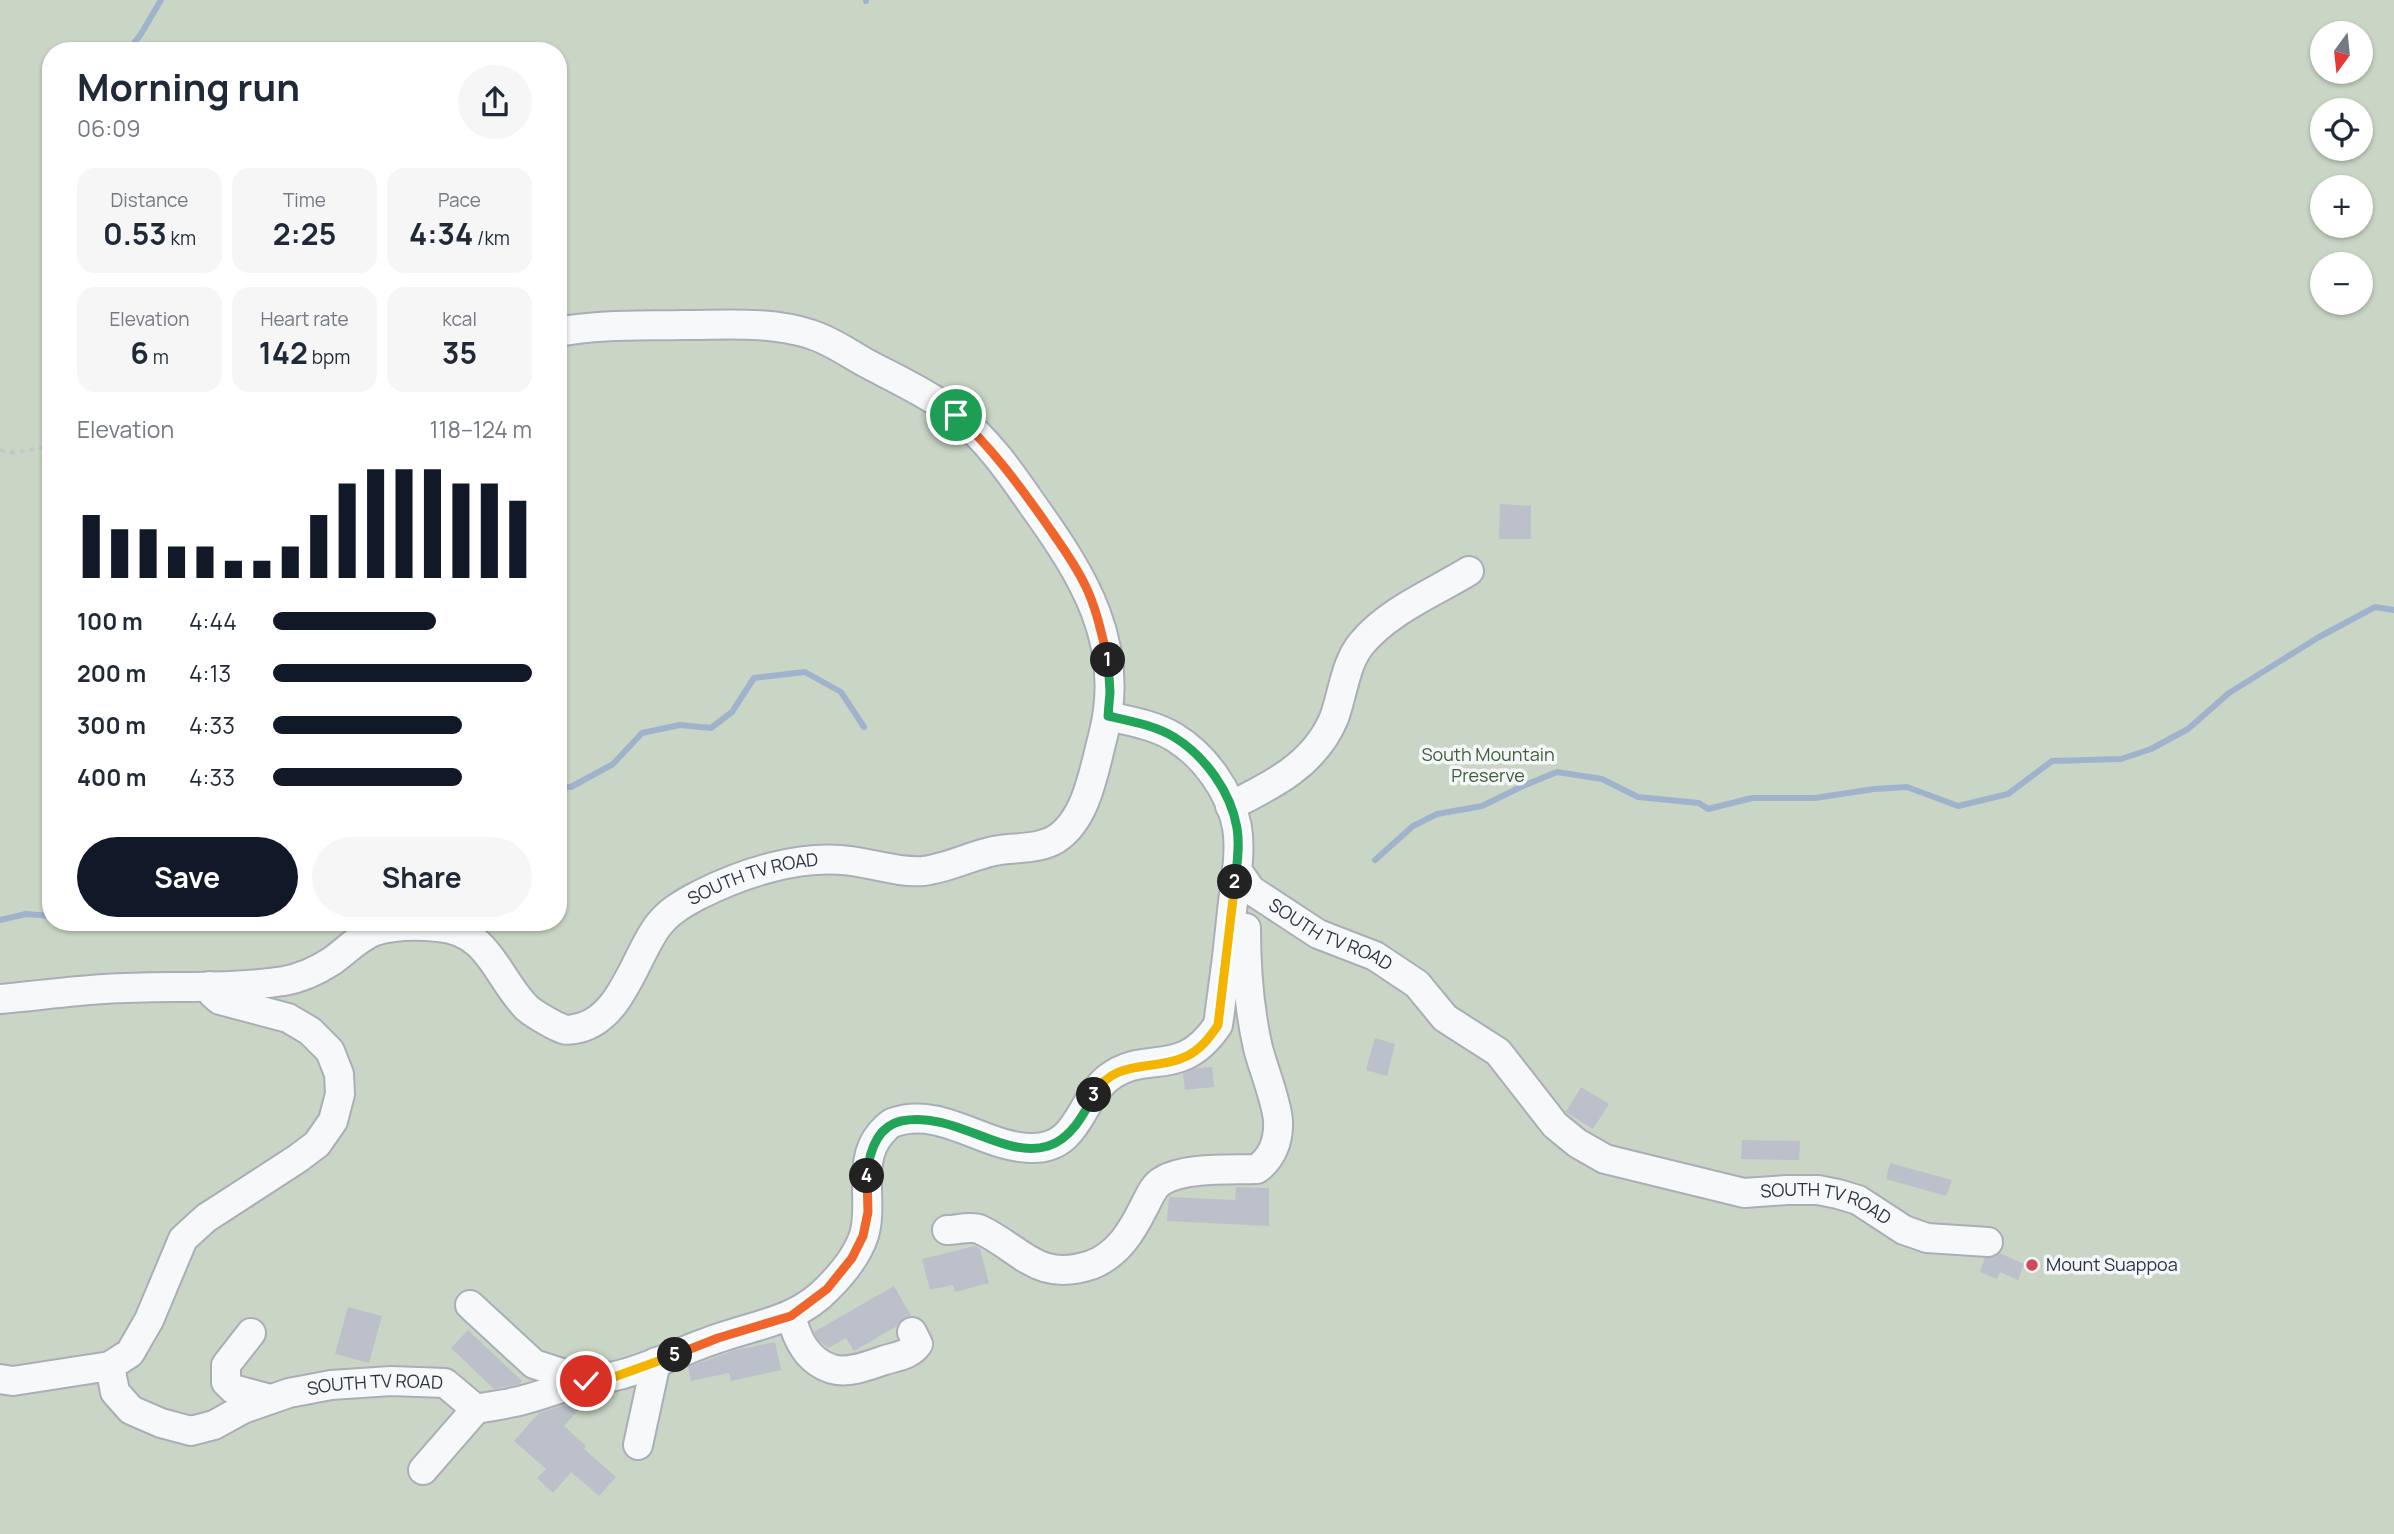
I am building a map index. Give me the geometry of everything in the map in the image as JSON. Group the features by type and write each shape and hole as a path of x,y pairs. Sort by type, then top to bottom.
{"street":[{"name":"SOUTH TV ROAD","path":"463,931 480,944 530,1011 565,1030 578,1029 600,1016 621,995 654,930 666,917 678,906 740,877 821,859 924,871 994,851 1039,846 1054,841 1070,827 1081,808 1094,772 1108,716 1108,663 1100,626 1087,589 1067,554 1003,464 956,415 924,394 829,342 797,331 754,325 610,326 567,331"},
{"path":"1230,806 1277,783 1310,757 1334,718 1346,675 1360,645 1384,621 1469,571"},
{"path":"947,1230 976,1228 1031,1263 1049,1269 1069,1270 1093,1264 1119,1247 1132,1231 1160,1182 1178,1173 1257,1169 1266,1162 1272,1152 1278,1121 1258,1045 1246,964 1244,880 1237,829 1230,806 1221,784 1201,760 1174,738 1146,725 1108,716"},
{"name":"SOUTH TV ROAD","path":"1244,880 1318,934 1375,956 1418,984 1445,1018 1498,1052 1555,1125 1577,1143 1605,1159 1744,1193 1818,1190 1858,1200 1904,1230 1927,1238 1988,1242"},
{"path":"423,1470 476,1409 522,1400 586,1381 614,1377 718,1338 791,1316 827,1289 852,1258 863,1236 868,1212 868,1161 874,1141 890,1124 917,1118 940,1121 1007,1145 1031,1149 1048,1146 1060,1140 1075,1126 1108,1078 1122,1069 1187,1056 1207,1042 1218,1025 1244,880"},
{"name":"SOUTH TV ROAD","path":"0,999 105,989 209,986 287,980 311,973 377,931"},
{"path":"0,1379 13,1381 110,1366 130,1353 149,1320 183,1240 206,1218 317,1144 333,1121 340,1094 339,1074 330,1051 310,1031 288,1018 220,1000 209,986"},
{"path":"470,1305 534,1363 586,1381"},
{"path":"791,1316 797,1340 811,1356 833,1369 856,1369 912,1352 918,1344 912,1332"},
{"path":"251,1333 226,1365 226,1382 233,1390 270,1399"},
{"path":"638,1445 656,1362"},
{"name":"SOUTH TV ROAD","path":"110,1366 115,1392 131,1410 160,1423 191,1431 214,1426 243,1409 270,1399 331,1385 391,1381 445,1383 476,1409"}],"path":[{"path":"0,450 15,453 42,448"}],"green space":[{"name":"South Mountain Preserve","path":"0,0 2394,0 2394,1534 0,1534"}],"building":[{"path":"1500,504 1531,506 1531,539 1499,539"},
{"path":"1375,1038 1395,1044 1387,1076 1366,1070"},
{"path":"1212,1067 1214,1087 1185,1090 1183,1074 1197,1068"},
{"path":"1581,1087 1609,1104 1593,1129 1566,1112"},
{"path":"1742,1140 1800,1141 1799,1160 1741,1159"},
{"path":"1890,1163 1952,1180 1946,1196 1886,1179"},
{"path":"1236,1187 1269,1188 1269,1226 1167,1221 1169,1197 1235,1200"},
{"path":"975,1246 980,1249 989,1283 955,1292 953,1285 930,1290 922,1259"},
{"path":"1999,1253 2024,1264 2018,1280 2000,1272 1997,1279 1980,1272 1985,1258 1995,1257"},
{"path":"894,1286 911,1316 904,1318 897,1326 854,1351 846,1338 828,1348 818,1339 814,1332"},
{"path":"348,1307 382,1316 369,1363 335,1354"},
{"path":"468,1330 522,1381 519,1384 494,1389 451,1348"},
{"path":"775,1342 781,1370 731,1381 729,1373 691,1381 688,1367 736,1350"},
{"path":"590,1397 564,1426 586,1446 584,1449 616,1477 599,1496 571,1472 553,1493 537,1478 546,1469 514,1441 539,1413"}],"waterway":[{"path":"135,42 161,0"},
{"path":"1375,860 1413,826 1437,814 1482,806 1557,772 1602,779 1638,797 1699,803 1708,809 1752,798 1815,798 1907,787 1958,806 2008,794 2052,761 2121,759 2151,749 2188,729 2229,693 2319,637 2375,607 2394,610"},
{"path":"567,787 613,764 642,733 680,725 711,728 732,712 754,678 805,672 841,692 864,727"},
{"path":"0,920 26,914 42,915"}],"place":[{"name":"Mount Suappoa","path":"2032,1265"}],"route":[{"path":"586,1381 614,1377 718,1338 791,1316 827,1289 852,1258 863,1236 868,1212 868,1161 874,1141 890,1124 917,1118 940,1121 1007,1145 1031,1149 1048,1146 1060,1140 1075,1126 1108,1078 1122,1069 1169,1062 1187,1056 1207,1042 1218,1025 1237,870 1237,829 1221,784 1201,760 1174,738 1146,725 1108,716 1108,663 1100,626 1087,589 1067,554 1003,464 956,415"}]}
